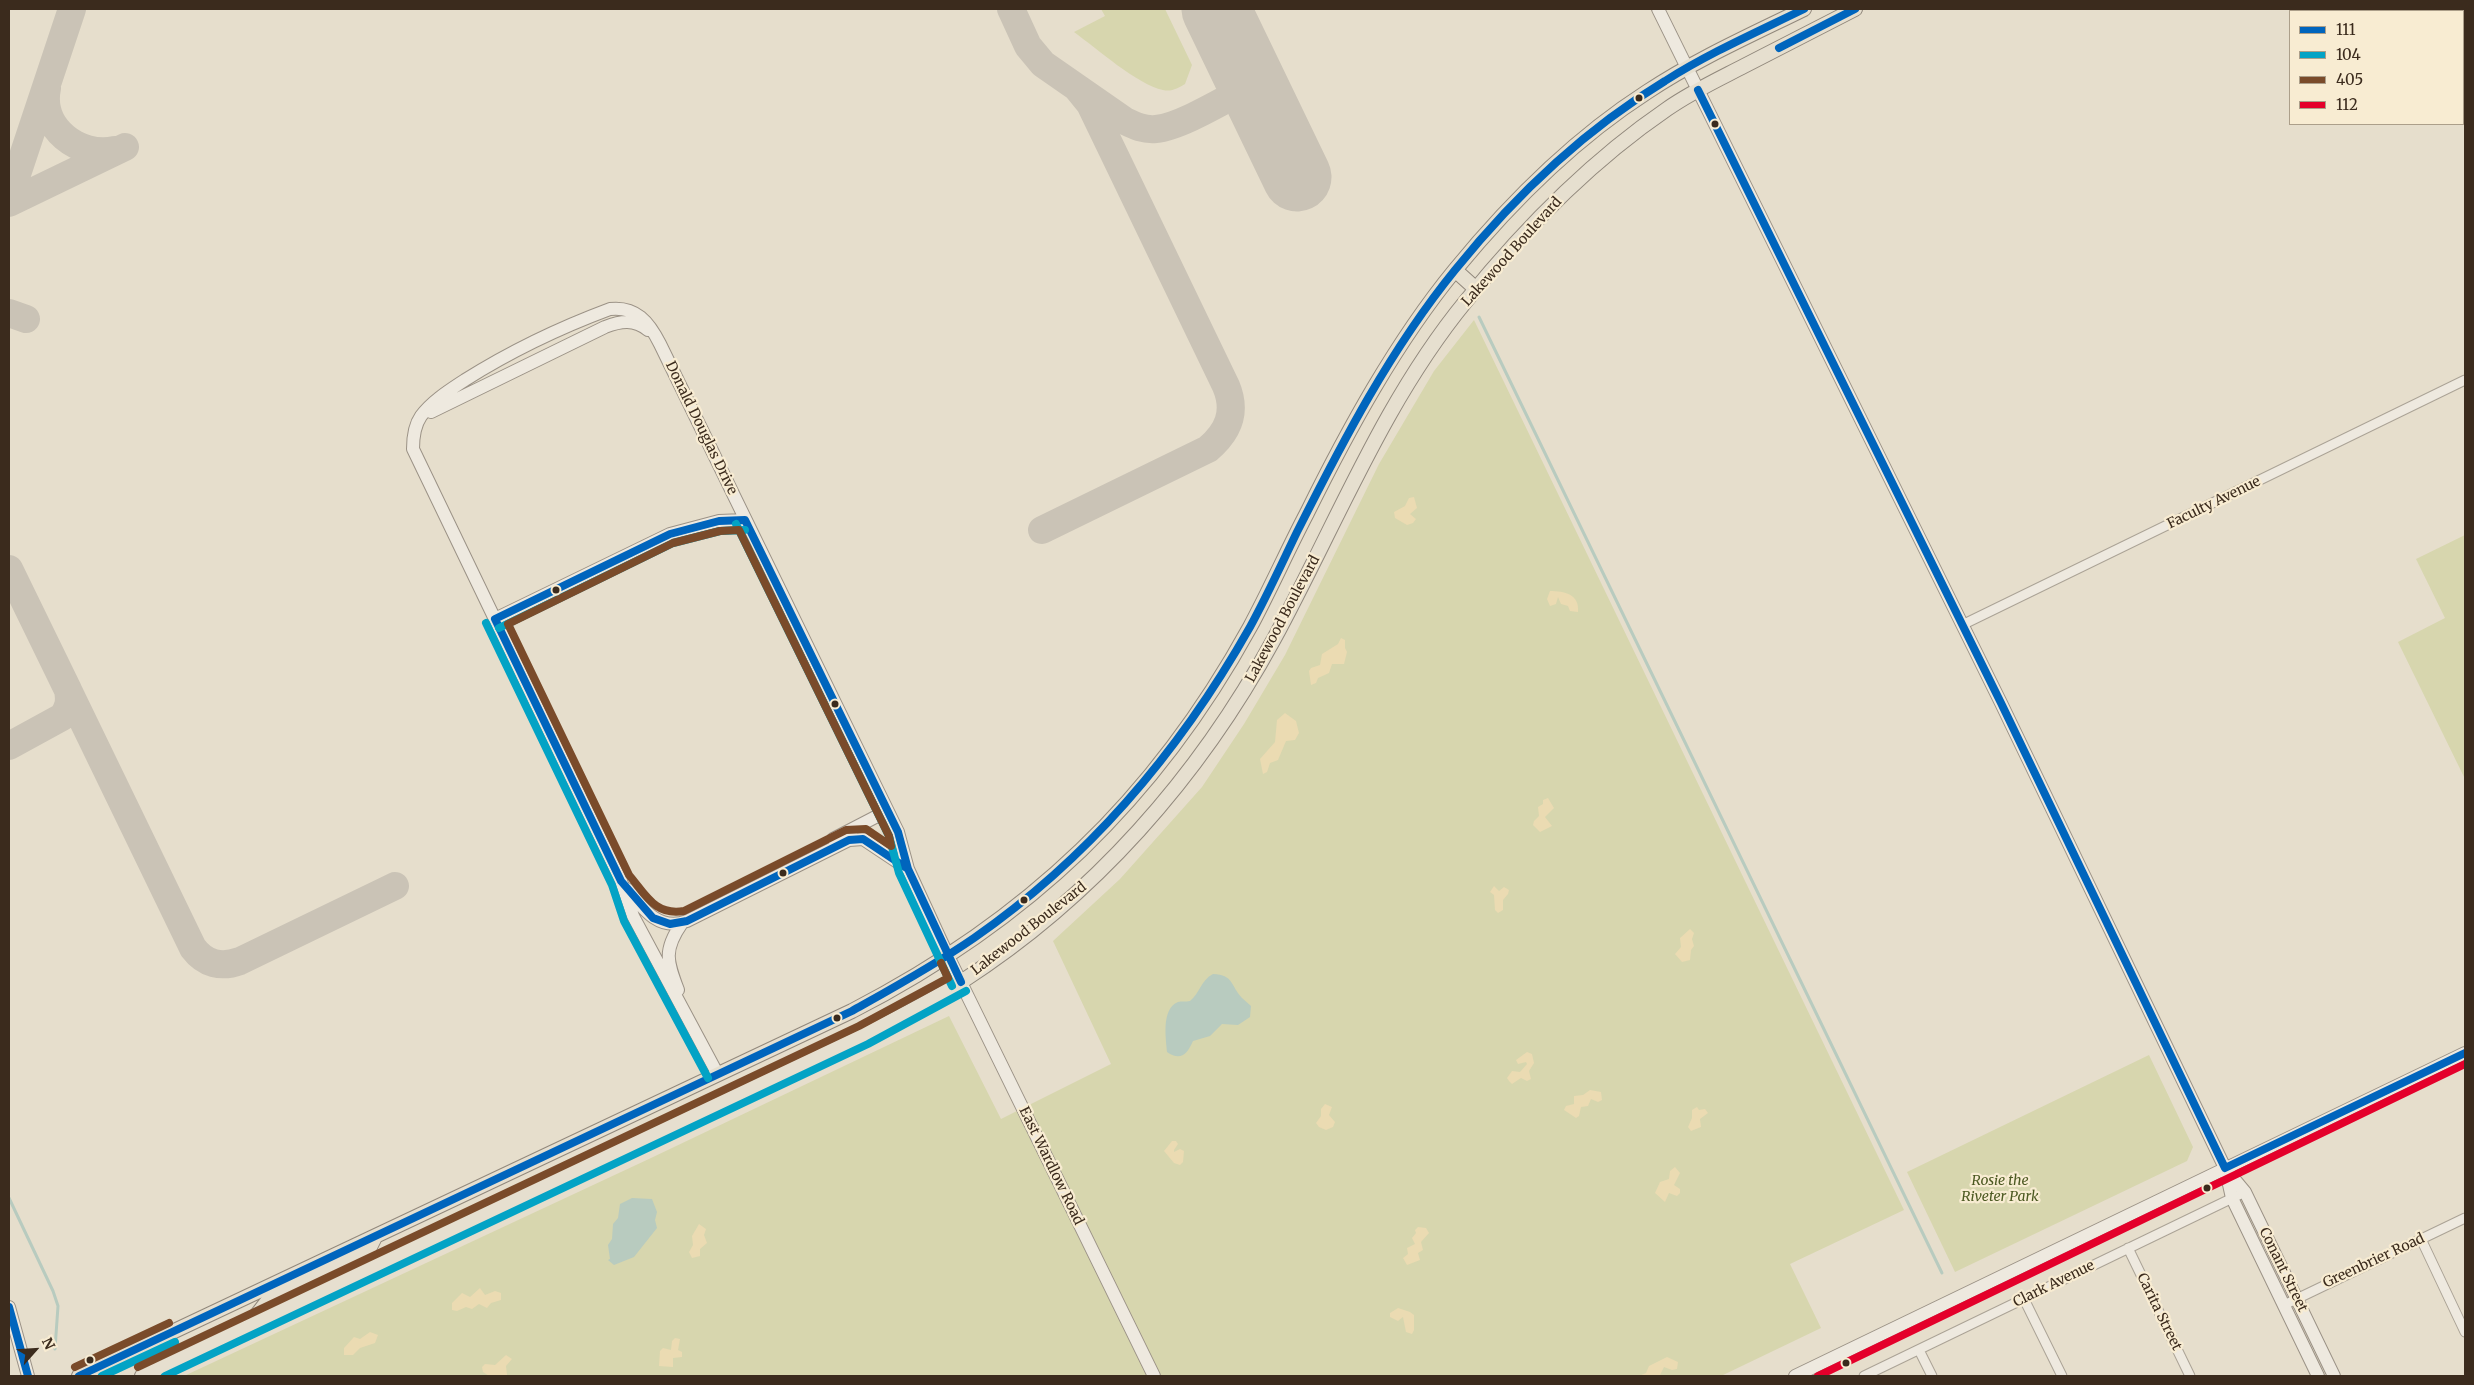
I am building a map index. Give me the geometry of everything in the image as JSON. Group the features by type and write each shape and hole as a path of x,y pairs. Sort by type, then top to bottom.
{"main road":[{"name":"Lakewood Boulevard","path":"79,1376 717,1073 852,1011 901,986 948,956 990,928 1041,888 1087,846 1145,784 1191,724 1225,672 1252,623 1309,508 1387,366 1455,270 1510,207 1577,145 1644,94 1687,67 1804,9"},
{"name":"Lakewood Boulevard","path":"142,1376 864,1035 961,982 1058,909 1106,865 1165,802 1213,740 1248,686 1276,636 1378,433 1410,381 1476,289 1533,226 1593,166 1669,107 1698,90 1856,9"},
{"path":"1455,270 1476,289"},
{"path":"249,1326 266,1303 362,1257 368,1251 375,1237"}],"street":[{"name":"Conant Street","path":"1658,9 1962,625 2226,1168 2245,1192 2334,1376"},
{"name":"Donald Douglas Drive","path":"621,881 414,450 413,435 420,418 445,393 487,367 562,328 610,309 620,308 633,311 642,317 655,335 898,832 908,869 948,956"},
{"path":"420,418 617,323 634,322 655,335"},
{"name":"Faculty Avenue","path":"1962,625 2465,380"},
{"path":"495,618 670,534 719,521 745,520"},
{"path":"812,857 828,841 887,811"},
{"path":"621,881 653,918 670,924 682,923 849,840 863,839 908,869"},
{"path":"621,881 633,916 665,978 681,1002 717,1073"},
{"path":"681,1002 668,962 668,947 682,923"},
{"name":"East Wardlow Road","path":"948,956 1154,1376"},
{"path":"1796,1376 2465,1053"},
{"name":"Conant Street","path":"2226,1168 2232,1198 2318,1376"},
{"name":"Clark Avenue","path":"1864,1376 2245,1192"},
{"name":"Greenbrier Road","path":"2284,1305 2465,1218"},
{"path":"2421,1239 2465,1332"},
{"name":"Carita Street","path":"2128,1248 2190,1376"},
{"path":"2024,1299 2062,1376"},
{"path":"9,1307 28,1376"},
{"path":"1919,1350 1932,1376"}],"green space":[{"path":"1101,9 1165,9 1192,65 1185,84 1169,90 1153,87 1130,74 1074,32 1105,16"},
{"path":"1474,320 1904,1210 1790,1264 1821,1328 1721,1376 184,1376 651,1158 949,1016 1001,1119 1111,1064 1053,941 1120,879 1202,787 1244,724 1285,655 1379,464 1434,371"},
{"path":"2465,535 2465,779 2398,642 2445,618 2416,559"},
{"name":"Rosie the Riveter Park","path":"2149,1055 2193,1147 2187,1161 1955,1272 1907,1172"}],"sand":[{"path":"1414,497 1417,508 1410,514 1416,519 1413,523 1407,525 1395,518 1394,512 1405,506 1409,498"},
{"path":"1550,591 1566,593 1574,597 1578,606 1578,612 1570,611 1568,606 1561,604 1558,597 1556,604 1550,606 1547,599"},
{"path":"1341,638 1345,640 1347,652 1344,664 1332,664 1329,673 1318,678 1316,683 1311,685 1309,671 1311,668 1320,665 1322,654 1338,644"},
{"path":"1285,713 1296,721 1299,733 1295,740 1286,741 1278,760 1270,763 1267,772 1263,774 1260,759 1275,742 1277,720"},
{"path":"1548,798 1554,808 1545,817 1552,826 1540,832 1533,825 1539,816 1538,807 1543,804 1543,800"},
{"path":"1494,886 1499,891 1504,887 1509,890 1503,900 1503,910 1498,913 1495,910 1494,895 1490,892"},
{"path":"1690,929 1694,933 1692,939 1694,946 1691,950 1690,960 1682,962 1675,954 1681,947 1680,938"},
{"path":"1527,1052 1532,1054 1534,1063 1529,1071 1531,1079 1527,1081 1521,1078 1512,1084 1507,1078 1512,1071 1520,1072 1527,1064 1526,1062 1518,1064 1516,1060"},
{"path":"1590,1090 1601,1092 1602,1100 1598,1102 1591,1099 1588,1106 1581,1107 1579,1116 1576,1118 1564,1110 1566,1106 1574,1104 1574,1096 1583,1095"},
{"path":"1325,1104 1332,1107 1329,1115 1335,1122 1333,1127 1326,1130 1319,1127 1316,1123 1321,1116 1321,1109"},
{"path":"1697,1107 1699,1110 1705,1109 1708,1113 1700,1119 1701,1127 1691,1131 1688,1127 1692,1118 1692,1110"},
{"path":"1172,1141 1176,1141 1178,1144 1174,1152 1180,1149 1184,1151 1183,1162 1180,1165 1174,1163 1164,1151"},
{"path":"1675,1167 1680,1173 1674,1185 1680,1189 1680,1193 1677,1196 1669,1193 1665,1202 1655,1193 1660,1182 1669,1179 1670,1171"},
{"path":"699,1224 706,1229 704,1235 707,1243 700,1249 700,1256 692,1258 689,1252 693,1245 692,1236"},
{"path":"1418,1227 1426,1228 1429,1233 1421,1242 1423,1250 1418,1253 1420,1260 1407,1265 1403,1258 1408,1254 1407,1248 1415,1244 1412,1238"},
{"path":"480,1288 485,1295 495,1291 501,1293 501,1300 491,1303 487,1308 479,1304 472,1309 466,1307 457,1311 452,1310 452,1303 462,1293 470,1297"},
{"path":"1398,1308 1414,1315 1414,1330 1412,1334 1406,1332 1403,1317 1398,1321 1390,1317 1390,1313"},
{"path":"370,1332 378,1335 375,1343 360,1348 353,1355 344,1355 344,1348 354,1337 360,1339"},
{"path":"675,1338 680,1339 678,1350 682,1352 682,1357 673,1358 673,1367 659,1366 660,1351 663,1348 671,1350 672,1341"},
{"path":"506,1355 512,1359 506,1366 507,1375 489,1376 483,1372 482,1367 485,1364 495,1365"},
{"path":"1667,1357 1678,1362 1677,1369 1672,1370 1664,1367 1660,1375 1639,1376 1646,1373 1649,1366"}],"shaded area":[{"path":"1213,974 1225,976 1231,981 1242,998 1251,1006 1250,1017 1238,1025 1222,1024 1210,1036 1193,1041 1183,1055 1172,1055 1167,1052 1166,1039 1166,1024 1169,1011 1178,1002 1190,1001"},
{"path":"632,1198 652,1199 657,1212 655,1220 657,1228 634,1257 614,1265 608,1260 610,1259 608,1245 612,1239 613,1224 618,1218 620,1204"}],"waterway":[{"path":"1479,317 1942,1273"},
{"path":"9,1198 53,1291 58,1306 55,1349"}],"taxiway":[{"path":"9,198 72,9"},
{"path":"1011,9 1028,46 1043,64 1125,121 1140,127 1156,129 1178,123 1253,85"},
{"path":"47,88 46,102 49,116 64,137 88,149 101,151 115,150"},
{"path":"1042,530 1208,449 1221,436 1229,421 1231,404 1226,386 1090,104 1077,88"},
{"path":"9,203 125,147"},
{"path":"9,313 26,319"},
{"path":"9,569 68,690 69,698 68,707 62,717 9,746"},
{"path":"68,690 193,948 208,961 220,964 240,961 395,886"}],"runway":[{"path":"1216,9 1297,177"}],"transit line":[{"name":"111","path":"79,1376 852,1011 944,958 1016,907 1094,837 1163,758 1194,716 1250,627 1314,498 1369,397 1431,300 1478,243 1552,166 1606,121 1635,100 1699,61 1804,9"},
{"name":"111","path":"1779,48 1855,9"},
{"name":"111","path":"1698,90 2001,703 2225,1168 2465,1053"},
{"name":"111","path":"745,520 898,832 908,869 863,839 849,840 687,921 670,924 653,918 621,881 495,619 670,534 719,521 745,520"},
{"name":"104","path":"736,524 889,836 899,873 952,986"},
{"name":"405","path":"739,530 889,836 891,846 866,829 846,830 684,911 674,912 658,907 646,896 629,875 508,624 673,543 720,531 739,530"},
{"name":"104","path":"499,628 673,543 720,531 745,530"},
{"name":"104","path":"486,623 612,885 624,921 708,1078"},
{"name":"111","path":"908,869 961,982"},
{"name":"405","path":"138,1367 859,1026 948,978 941,963"},
{"name":"104","path":"165,1376 868,1044 966,991"},
{"name":"112","path":"1818,1376 2465,1064"},
{"name":"111","path":"9,1307 28,1376"},
{"name":"405","path":"75,1367 169,1323"},
{"name":"104","path":"102,1376 175,1342"}]}
